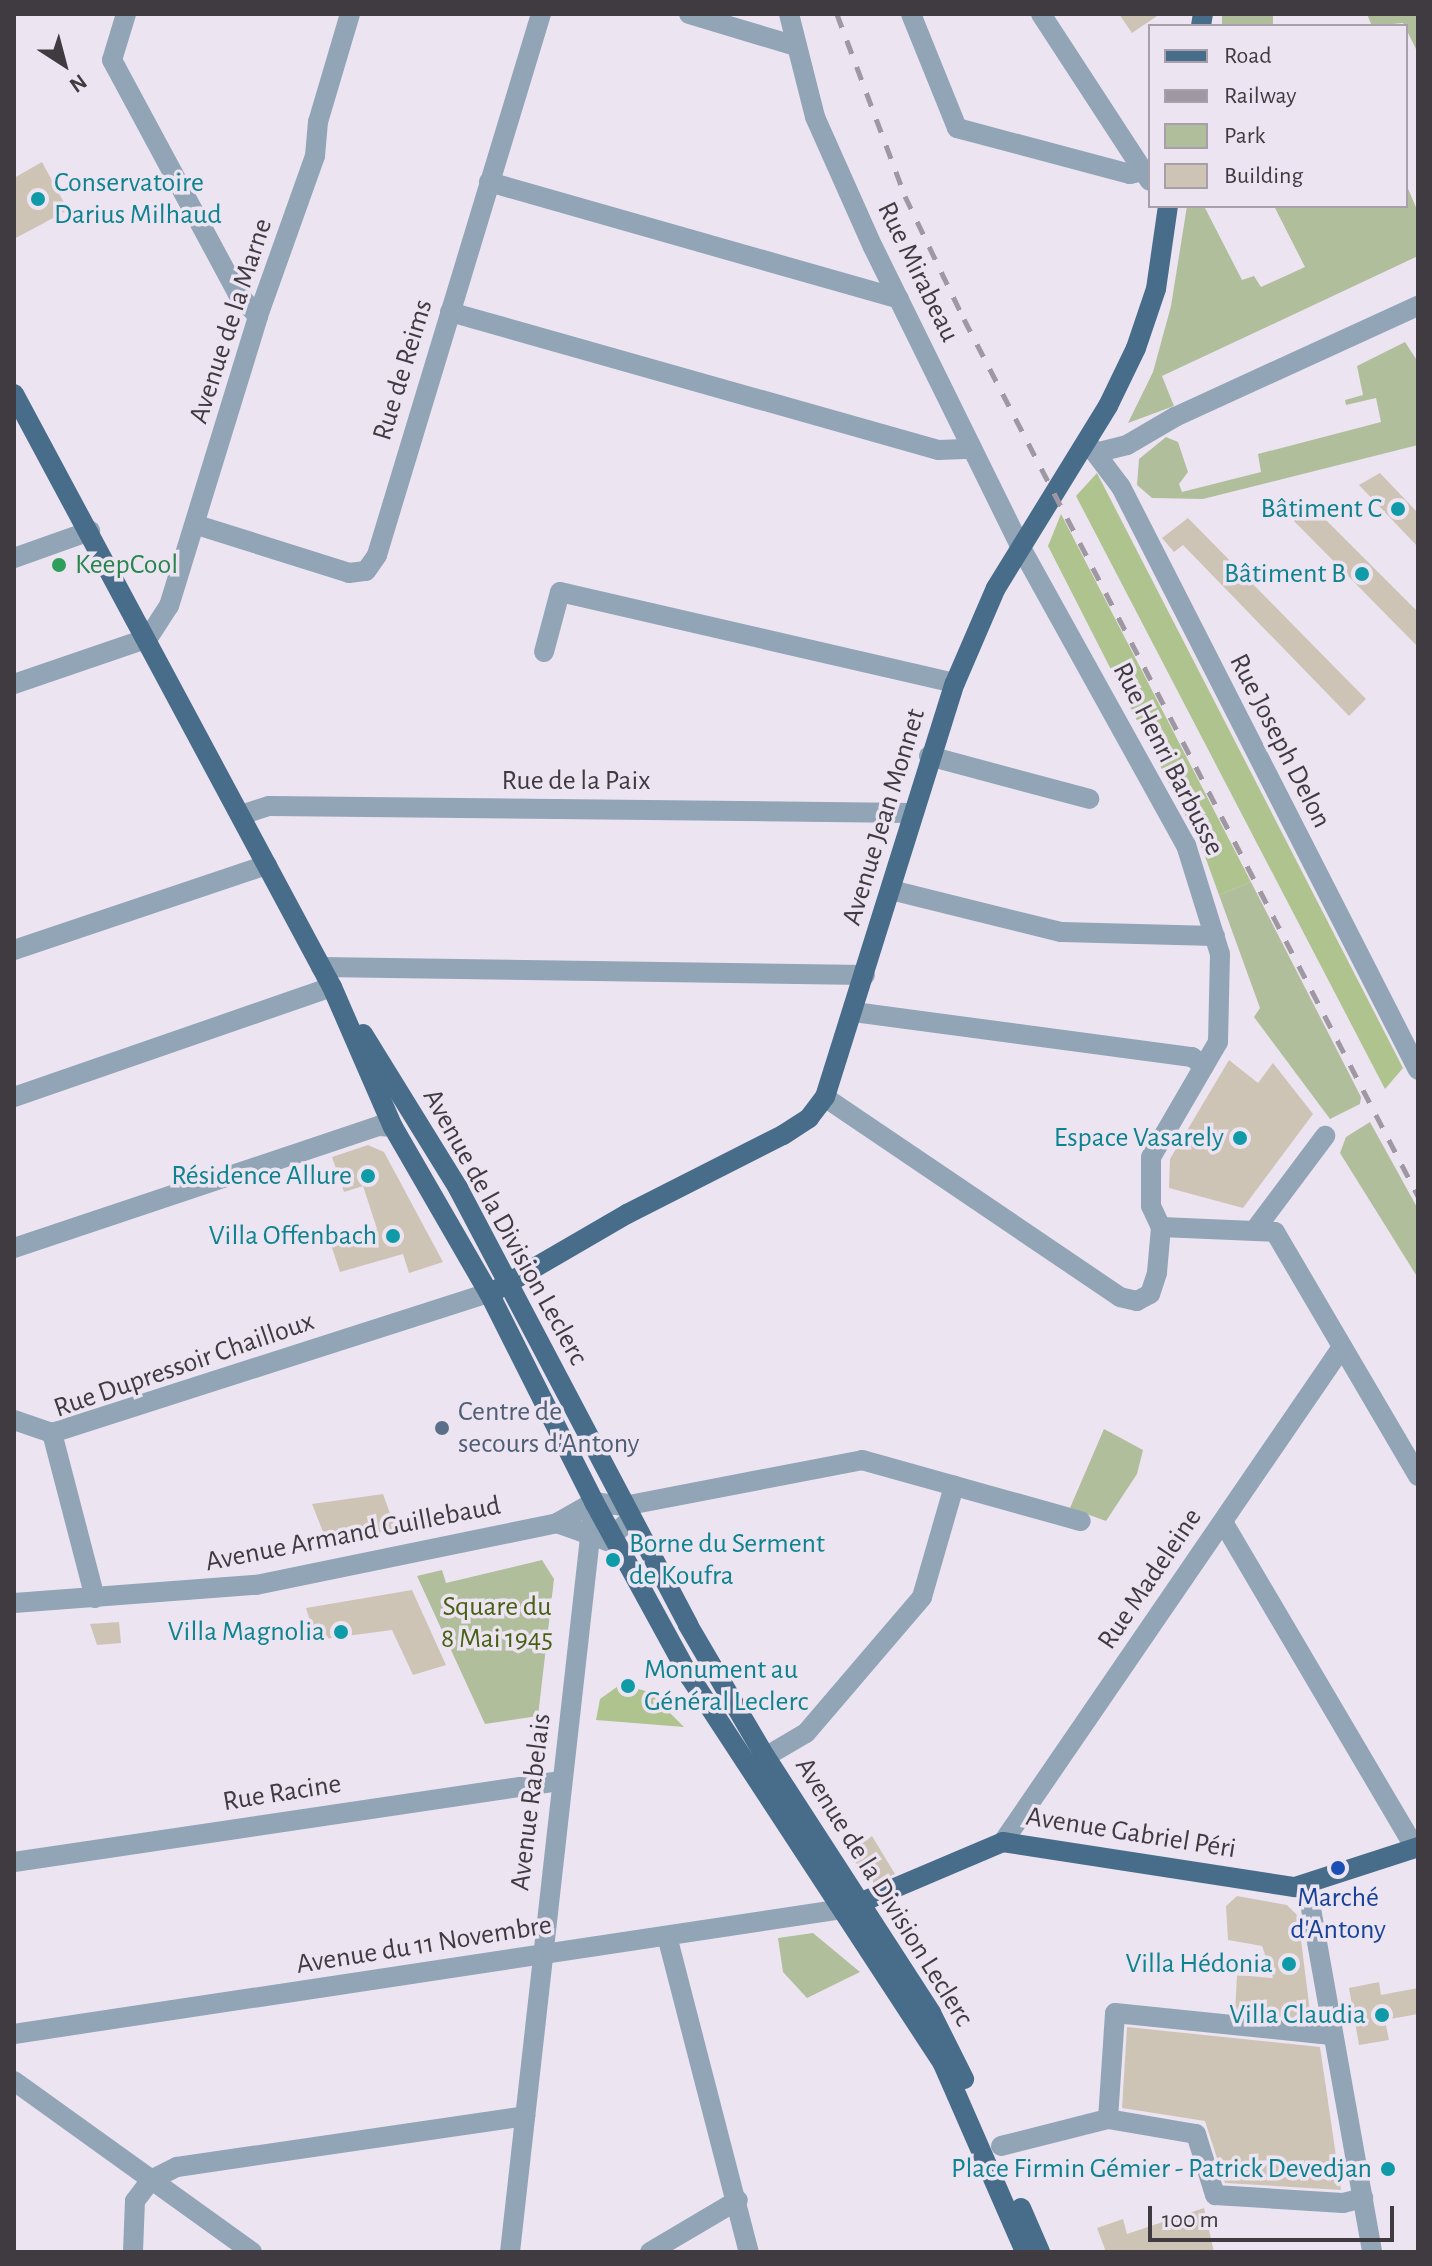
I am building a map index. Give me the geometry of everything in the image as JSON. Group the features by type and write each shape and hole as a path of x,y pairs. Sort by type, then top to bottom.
{"main road":[{"name":"Avenue Jean Monnet","path":"498,1289 627,1214 783,1135 809,1118 825,1097 891,890 911,813 955,683 1020,546 1093,447 1156,289 1168,208"},
{"name":"Avenue de la Division Leclerc","path":"14,394 148,638 332,987 458,1188 498,1289 594,1502 614,1539 851,1907 953,2054 1040,2252"},
{"name":"Avenue de la Division Leclerc","path":"332,987 393,1127 498,1289 628,1513 756,1762"},
{"name":"Avenue Gabriel Péri","path":"851,1907 1003,1842 1307,1886 1416,1848"},
{"name":"Avenue de la Division Leclerc","path":"851,1907 943,2064 1025,2252"}],"street":[{"path":"126,14 112,60 238,294 258,316"},
{"name":"Avenue de la Marne","path":"148,638 169,606 197,525 258,316 315,156 318,122 350,14"},
{"name":"Rue de Reims","path":"197,525 349,573 366,571 377,555 541,14"},
{"path":"689,14 796,46"},
{"name":"Rue Mirabeau","path":"789,14 815,117 899,299 1020,546"},
{"path":"911,14 957,128 1147,176"},
{"path":"1041,14 1147,176"},
{"path":"489,182 899,299"},
{"path":"1093,447 1127,445 1175,417 1418,306"},
{"path":"450,312 938,450 972,449"},
{"name":"Rue Joseph Delon","path":"1093,447 1418,1070"},
{"path":"14,558 90,531"},
{"name":"Rue Henri Barbusse","path":"825,1097 1120,1297 1137,1301 1155,1286 1161,1227 1151,1206 1151,1157 1218,1042 1215,936 1186,845 1020,546"},
{"path":"544,652 560,592 955,683"},
{"path":"14,684 148,638"},
{"path":"929,756 1089,799"},
{"name":"Rue de la Paix","path":"241,815 269,806 911,813"},
{"path":"14,950 267,865"},
{"path":"891,890 1061,932 1215,936"},
{"path":"321,967 865,975"},
{"path":"14,1097 332,987"},
{"path":"854,1012 933,1027 1192,1057 1204,1066"},
{"path":"14,1248 379,1126 393,1127"},
{"path":"1257,1227 1325,1136"},
{"path":"1161,1227 1257,1227 1275,1232 1418,1476"},
{"name":"Rue Dupressoir Chailloux","path":"95,1598 52,1433 498,1289"},
{"name":"Rue Madeleine","path":"1003,1842 1342,1347"},
{"path":"14,1420 52,1433"},
{"path":"594,1502 628,1513 862,1460 1081,1521"},
{"path":"756,1762 806,1733 844,1696 922,1597 954,1486"},
{"name":"Avenue Armand Guillebaud","path":"14,1603 256,1585 557,1523 594,1502"},
{"name":"Avenue Rabelais","path":"510,2252 559,1781 594,1502"},
{"path":"557,1523 589,1537 614,1539 628,1513"},
{"path":"1223,1522 1416,1848"},
{"name":"Rue Racine","path":"14,1862 559,1781"},
{"path":"1307,1886 1331,2035 1372,2252"},
{"name":"Avenue du 11 Novembre","path":"14,2034 851,1907"},
{"path":"667,1936 738,2200 749,2252"},
{"path":"1108,2119 1115,2013 1331,2035"},
{"path":"14,2081 252,2252"},
{"path":"133,2252 135,2201 151,2180 177,2167 525,2116"},
{"path":"1001,2146 1108,2119 1196,2134 1215,2195 1343,2203 1363,2198"},
{"path":"650,2252 738,2200"}],"green space":[{"path":"1222,14 1273,14 1273,24 1222,24"},
{"path":"1367,14 1418,14 1418,53 1408,33 1408,24 1371,24"},
{"path":"1408,189 1418,212 1418,256 1162,376 1174,406 1128,423 1153,372 1171,306 1187,208 1205,208 1242,280 1254,276 1261,287 1305,267 1275,208 1408,208"},
{"path":"1405,342 1418,362 1418,445 1203,499 1152,498 1137,485 1139,459 1166,437 1178,442 1188,472 1179,484 1182,492 1261,472 1258,454 1381,422 1376,398 1346,405 1345,400 1363,395 1357,366"},
{"path":"1097,473 1403,1068 1385,1089 1076,496"},
{"path":"1061,514 1251,882 1219,895 1202,848 1048,546"},
{"path":"1251,882 1361,1097 1360,1104 1330,1119 1254,1017 1260,1008 1219,895"},
{"path":"1370,1122 1418,1209 1418,1278 1340,1153 1346,1137"},
{"path":"1104,1429 1143,1450 1137,1474 1106,1521 1070,1508"},
{"name":"Square du 8 Mai 1945","path":"542,1560 554,1579 538,1716 485,1724 417,1576 442,1570 446,1583"},
{"path":"621,1684 649,1692 684,1727 596,1720 600,1699"},
{"path":"813,1933 860,1972 807,1998 783,1972 778,1938"}],"building":[{"path":"1119,14 1160,14 1132,33"},
{"name":"Conservatoire Darius Milhaud","path":"42,162 68,210 14,239 14,178"},
{"name":"Bâtiment C","path":"1380,473 1418,513 1418,547 1359,485"},
{"name":"Bâtiment B","path":"1307,501 1418,612 1418,647 1294,521"},
{"path":"1188,518 1366,699 1349,716 1183,545 1174,552 1162,538"},
{"name":"Espace Vasarely","path":"1229,1060 1258,1083 1273,1063 1313,1114 1243,1208 1169,1188 1170,1159"},
{"path":"368,1145 384,1152 443,1262 409,1273 403,1254 340,1272 331,1245 377,1229 363,1186 344,1192 332,1157"},
{"path":"383,1494 396,1530 327,1542 312,1504"},
{"name":"Villa Magnolia","path":"412,1590 446,1665 413,1675 392,1630 316,1640 306,1608"},
{"path":"119,1622 121,1643 97,1645 90,1624"},
{"path":"872,1836 895,1874 874,1883 848,1854"},
{"name":"Villa Hédonia","path":"1237,1896 1287,1905 1298,1916 1311,2020 1235,2012 1237,1975 1273,1978 1262,1946 1228,1940 1226,1906"},
{"name":"Villa Claudia","path":"1379,1982 1381,1995 1418,1988 1418,2014 1385,2020 1389,2040 1359,2045 1349,1988"},
{"path":"1127,2027 1320,2047 1341,2190 1225,2183 1205,2121 1122,2108"},
{"path":"1204,2208 1214,2252 1106,2252 1097,2228 1123,2219 1127,2234"}],"railway":[{"path":"837,14 905,196 964,319 1418,1196"}],"place":[{"name":"Conservatoire Darius Milhaud","path":"38,199"},
{"name":"Bâtiment C","path":"1398,509"},
{"name":"KeepCool","path":"59,565"},
{"name":"Bâtiment B","path":"1362,574"},
{"name":"Espace Vasarely","path":"1240,1138"},
{"name":"Résidence Allure","path":"368,1176"},
{"name":"Villa Offenbach","path":"393,1236"},
{"name":"Centre de secours d'Antony","path":"442,1428"},
{"name":"Borne du Serment de Koufra","path":"613,1560"},
{"name":"Villa Magnolia","path":"341,1632"},
{"name":"Monument au Général Leclerc","path":"628,1686"},
{"name":"Marché d'Antony","path":"1338,1868"},
{"name":"Villa Hédonia","path":"1289,1964"},
{"name":"Villa Claudia","path":"1382,2015"},
{"name":"Place Firmin Gémier - Patrick Devedjan","path":"1388,2169"}]}
